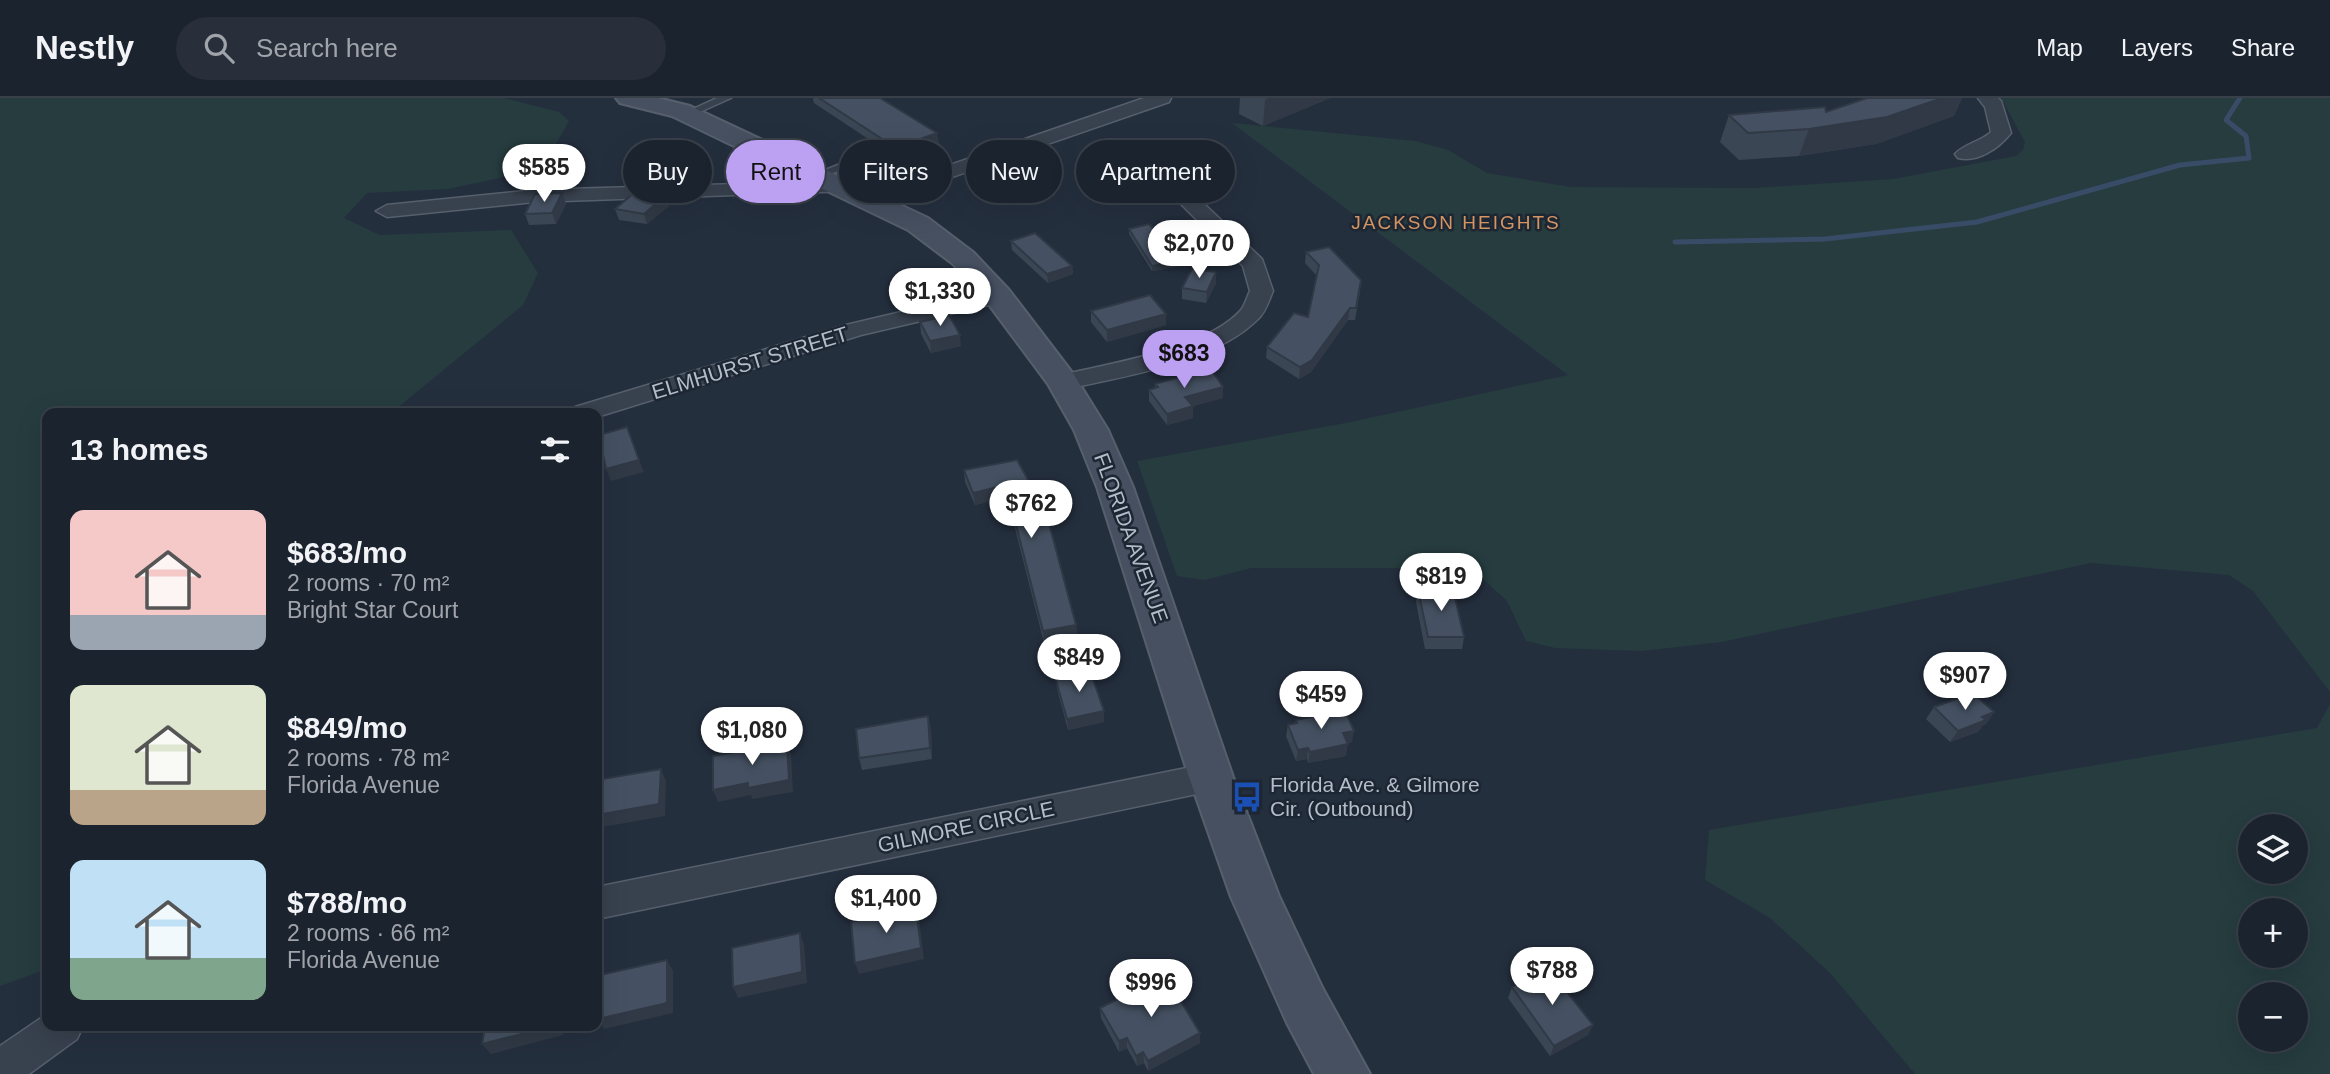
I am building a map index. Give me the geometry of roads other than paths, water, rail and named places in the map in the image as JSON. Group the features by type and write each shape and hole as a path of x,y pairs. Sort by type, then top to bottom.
{"main road":[{"name":"FLORIDA AVENUE","path":"628,98 687,114 743,140"},
{"name":"FLORIDA AVENUE","path":"877,203 918,223 963,258 998,296 1063,382 1091,430 1115,487 1211,777 1255,897 1304,1006 1343,1074"}],"street":[{"path":"952,171 1162,98"},
{"path":"1965,154 1988,146 2001,133 1994,105 1987,98"},
{"path":"387,211 534,195 839,193"},
{"path":"1063,382 1214,340 1241,324 1257,306 1262,281 1254,264 1191,203"},
{"name":"ELMHURST STREET","path":"600,408 854,330 998,296"},
{"name":"GILMORE CIRCLE","path":"602,902 1211,777"},
{"path":"0,1070 56,1031"}],"lane":[{"path":"687,114 726,98"}],"waterway":[{"path":"1675,242 1825,239 1977,222 2180,165 2249,158 2246,136 2226,120 2240,98"}],"place":[{"name":"Florida Ave. & Gilmore Cir. (Outbound)","path":"1247,797"}],"district":[{"name":"JACKSON HEIGHTS","path":"1456,222"}]}
